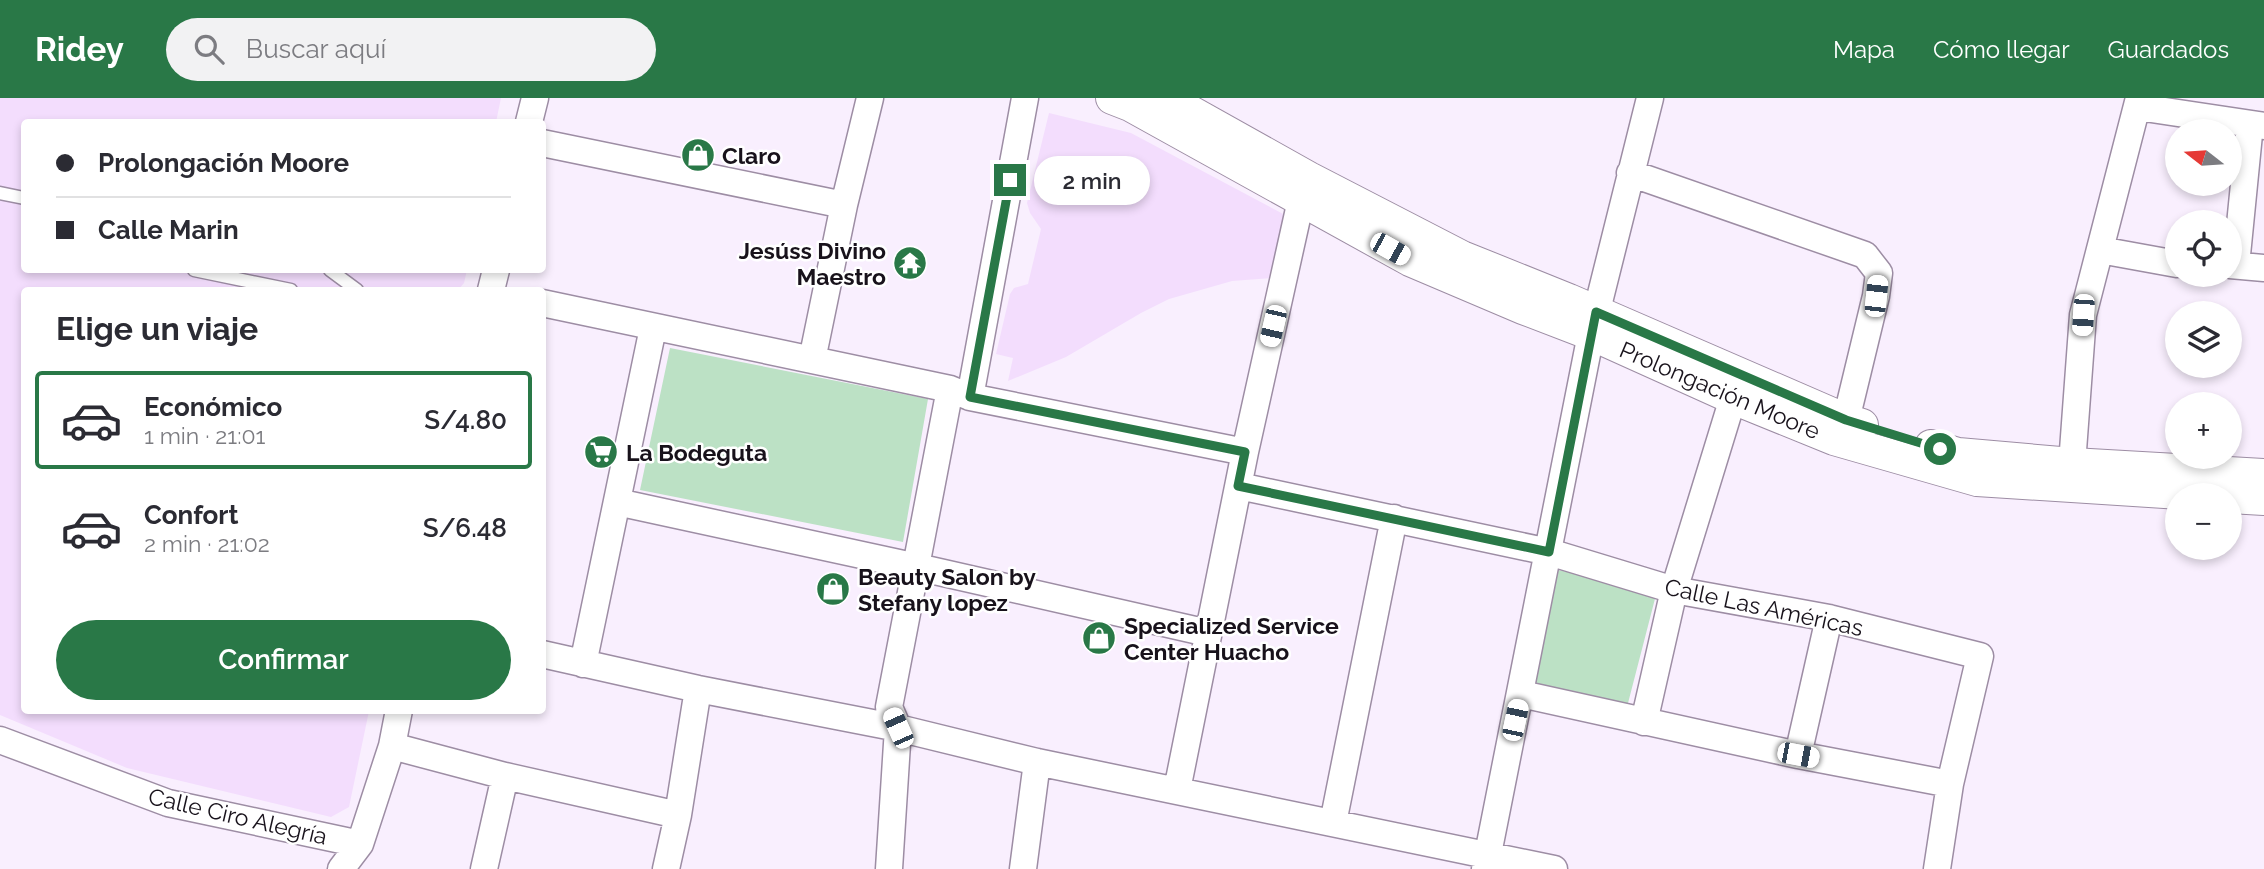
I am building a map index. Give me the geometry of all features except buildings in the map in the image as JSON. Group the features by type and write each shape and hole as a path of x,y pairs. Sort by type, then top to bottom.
{"street":[{"path":"530,119 535,98"},
{"path":"812,360 844,205 870,98"},
{"path":"889,869 898,728 889,707 917,567 960,393 1025,98"},
{"name":"Prolongación Moore","path":"1112,98 1305,189"},
{"name":"Prolongación Moore","path":"1166,98 1410,260 1523,308 1593,323 1846,420 1958,454 2072,464 2264,475"},
{"path":"1486,862 1593,323 1650,98"},
{"path":"2072,464 2083,315 2139,102 2257,125 2242,212"},
{"path":"546,144 844,205"},
{"path":"1630,173 1865,255 1879,273 1876,296 1846,420"},
{"path":"1177,790 1245,452 1305,189"},
{"path":"2100,250 2165,262"},
{"path":"2242,266 2264,268"},
{"path":"546,304 1245,452"},
{"name":"Prolongación Moore","path":"1593,323 1733,398 1834,439 1977,480 2165,492"},
{"path":"583,664 653,328"},
{"path":"1644,722 1674,590 1733,398"},
{"name":"Calle Las Américas","path":"1238,486 1549,552 1674,590 1829,618 1980,656 1950,784"},
{"path":"2242,497 2264,499"},
{"path":"617,502 1208,633"},
{"path":"1333,823 1394,518"},
{"path":"1798,755 1829,618"},
{"path":"546,655 698,690 898,728 1037,762 1333,823 1486,862 1554,869"},
{"path":"666,869 678,815 698,690"},
{"path":"1521,694 1798,755 1950,784 1937,869"},
{"path":"341,869 360,844 392,746 398,714"},
{"name":"Calle Ciro Alegría","path":"0,740 168,803 360,844"},
{"path":"392,746 505,776 678,815"},
{"path":"1023,869 1037,762"},
{"path":"484,869 505,776"}],"lane":[{"path":"0,193 21,197"},
{"path":"208,273 276,287"},
{"path":"334,273 353,287"}],"shaded area":[{"path":"0,98 501,98 497,119 21,119 21,273 466,273 461,287 21,287 21,714 368,714 349,807 331,817 127,768 0,715"},
{"path":"1049,113 1131,133 1287,216 1273,278 1232,281 1169,299 1066,357 1008,381 1013,358 996,354 1010,294 1014,288 1028,284 1041,229 1027,203"}],"green space":[{"path":"670,348 928,399 903,542 640,490"},
{"path":"1558,570 1657,591 1627,707 1532,687"}],"place":[{"name":"Claro","path":"698,155"},
{"name":"Jesúss Divino Maestro","path":"910,263"},
{"name":"La Bodeguta","path":"601,452"},
{"name":"Beauty Salon by Stefany lopez","path":"833,589"},
{"name":"Specialized Service Center Huacho","path":"1099,638"}],"route":[{"path":"1010,180 970,397 1245,452 1238,486 1549,552 1596,312 1846,420 1940,449"}]}
